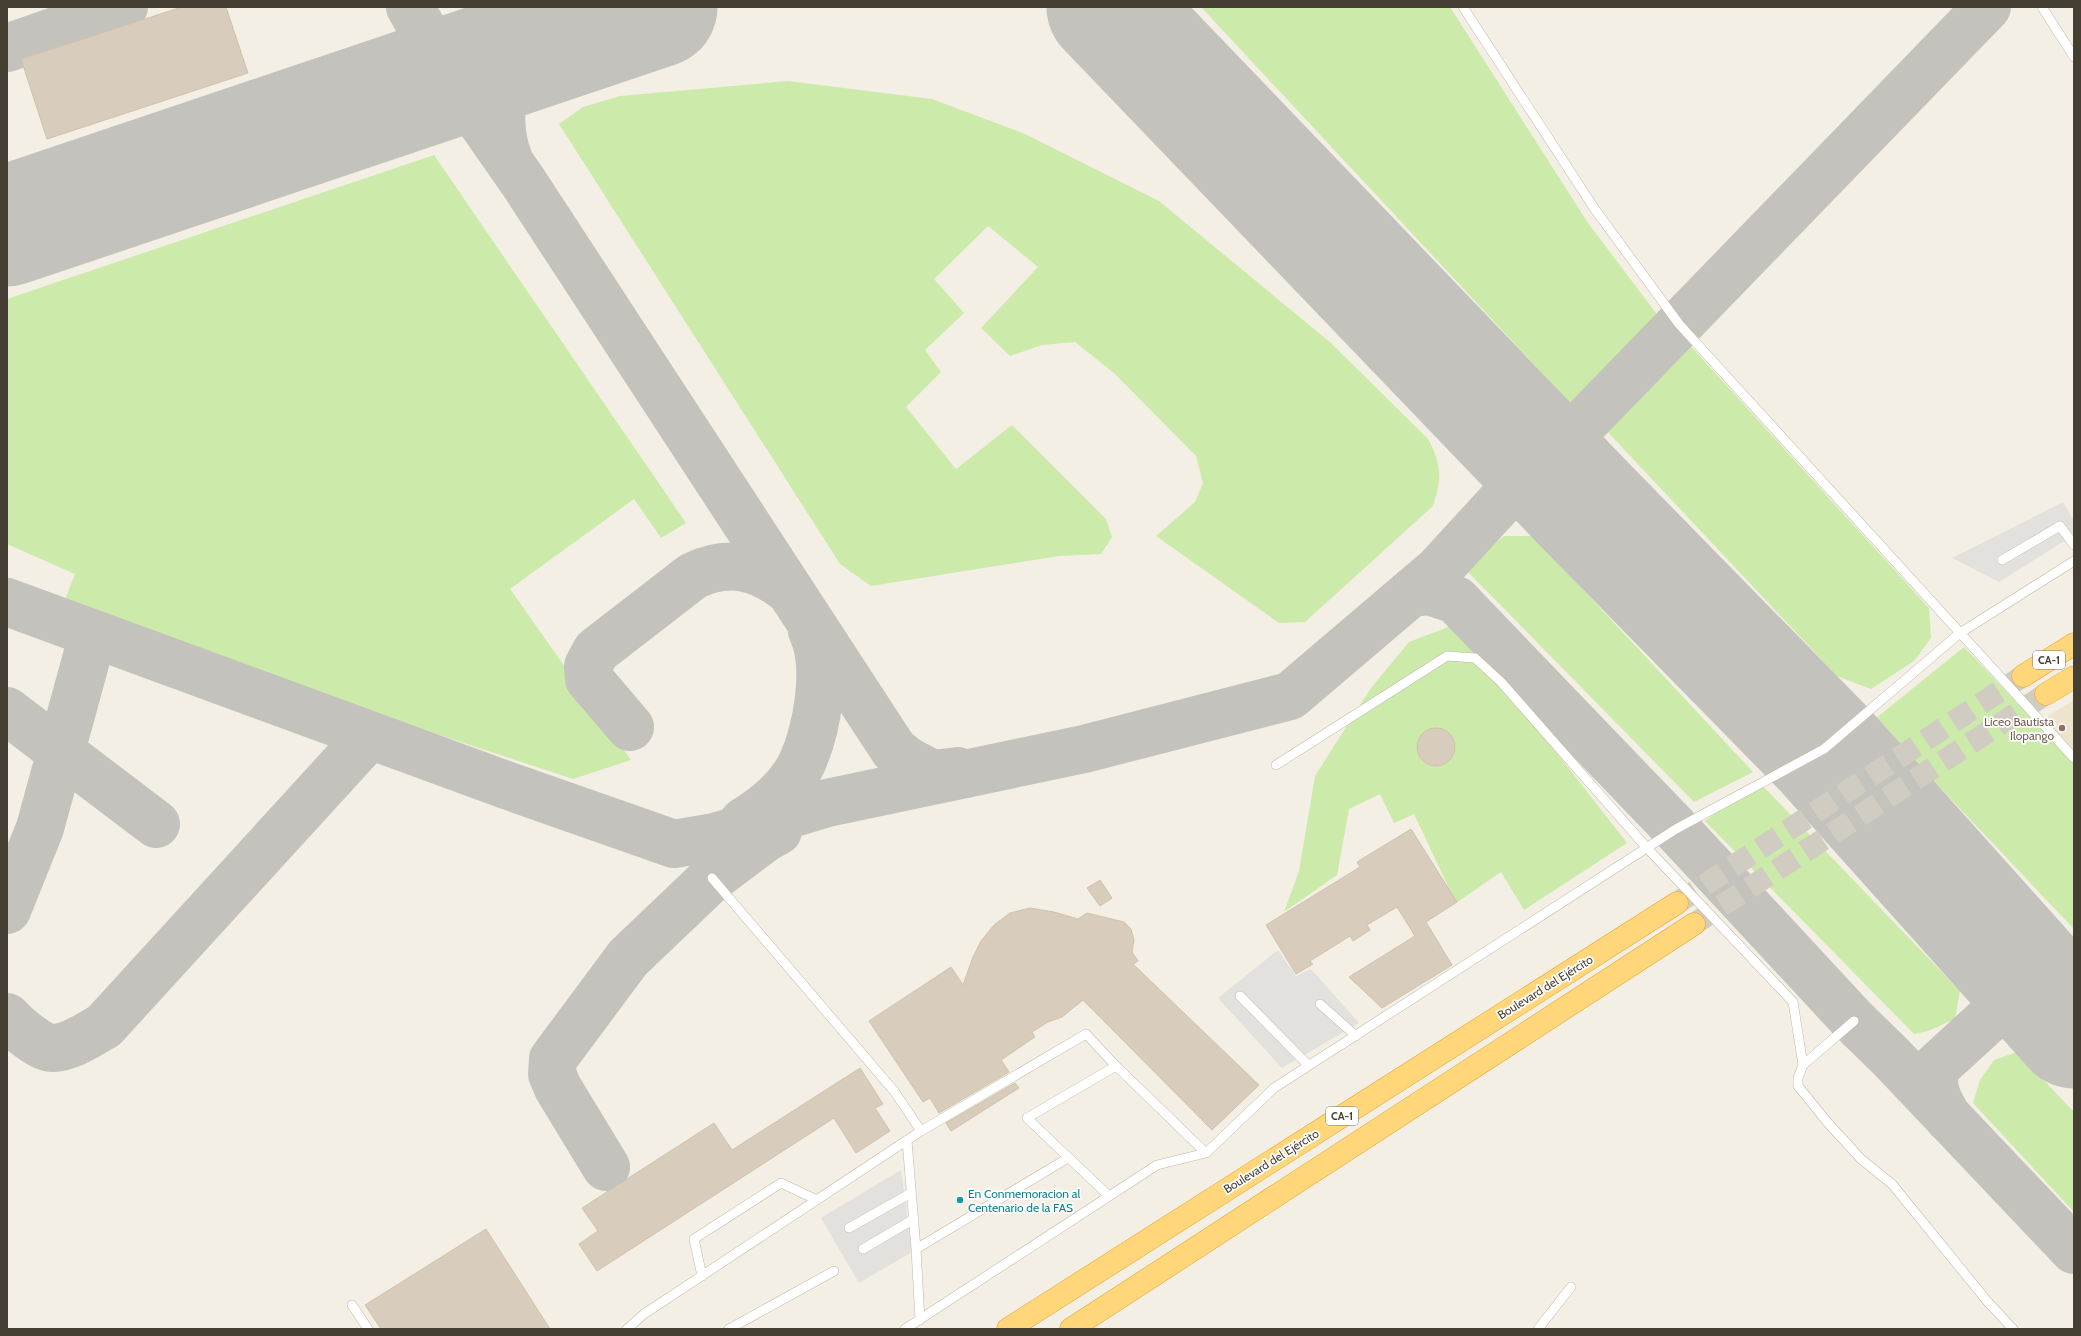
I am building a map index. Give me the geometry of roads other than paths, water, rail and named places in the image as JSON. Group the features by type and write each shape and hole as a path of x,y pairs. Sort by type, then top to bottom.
{"highway":[{"name":"CA-1","path":"2024,676 2074,644"},
{"name":"CA-1","path":"2046,694 2074,678"},
{"name":"Boulevard del Ejército","path":"1008,1329 1677,903"},
{"name":"CA-1","path":"1071,1329 1694,924"}],"lane":[{"path":"1463,7 1594,208 1679,324 2074,758"},
{"path":"2042,7 2074,57"},
{"path":"2002,560 2060,526 2074,546"},
{"path":"905,1329 1157,1165 1206,1153 1274,1088 1308,1065 1356,1036 1676,829 1824,749 1960,633 2074,561"},
{"path":"1276,765 1447,656 1475,658 1501,682 1647,848 1793,1002 1804,1065"},
{"path":"712,878 894,1091 921,1131"},
{"path":"1240,996 1308,1065"},
{"path":"1320,1004 1356,1036"},
{"path":"1854,1022 1804,1065 1798,1078 1798,1086 1861,1159 1892,1184 1963,1269 1987,1301 2013,1329"},
{"path":"627,1329 644,1314 921,1131 1086,1034 1116,1066 1206,1153"},
{"path":"1109,1196 1027,1118 1116,1066"},
{"path":"907,1141 914,1218 920,1320"},
{"path":"916,1249 1068,1158"},
{"path":"702,1276 694,1239 781,1182 817,1200"},
{"path":"849,1228 911,1193"},
{"path":"863,1249 914,1218"},
{"path":"729,1329 834,1271"},
{"path":"1538,1329 1571,1287"},
{"path":"352,1305 368,1329"}],"tunnel":[{"path":"1677,903 2023,676"},
{"path":"1694,924 2046,694"}],"place":[{"name":"Liceo Bautista Ilopango","path":"2062,728"},
{"name":"En Conmemoracion al Centenario de la FAS","path":"960,1200"}]}
